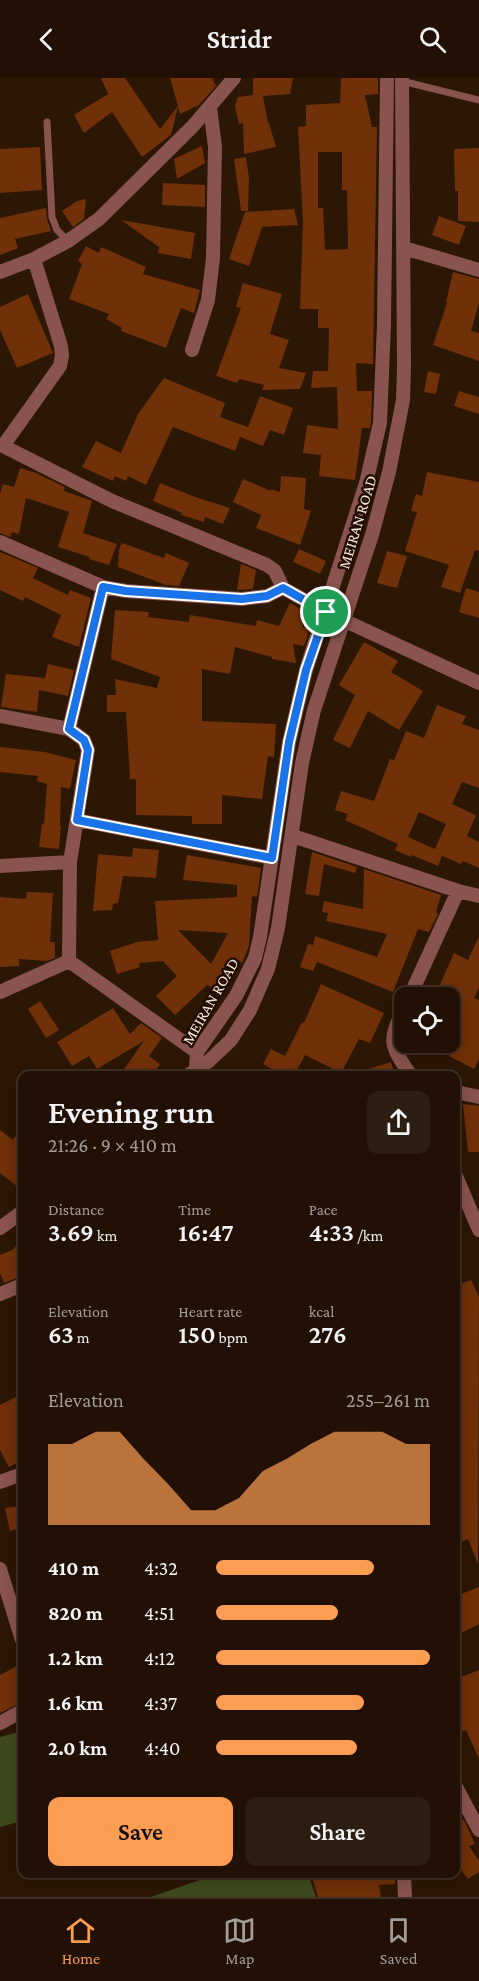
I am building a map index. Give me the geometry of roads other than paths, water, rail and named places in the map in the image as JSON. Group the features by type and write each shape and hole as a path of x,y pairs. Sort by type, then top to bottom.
{"street":[{"path":"0,272 34,259 68,241 99,219 210,107 232,79"},
{"name":"MEIRAN ROAD","path":"194,1071 209,1061 231,1040 250,1010 268,969 278,928 302,764 314,710 372,535 391,461 401,410 404,367 404,248 395,79"},
{"name":"MEIRAN ROAD","path":"192,1071 197,1052 236,996 255,958 289,742 306,670 366,483 380,423 395,79"},
{"path":"192,350 208,300 213,258 215,147 210,107"},
{"path":"404,248 479,270"},
{"path":"34,259 62,355 60,366 2,450 112,501 267,565 275,571 283,588 326,612 344,618 479,683"},
{"path":"0,542 103,587 126,591 242,599 267,596 283,588"},
{"path":"69,729 103,587"},
{"path":"0,716 69,729 84,740 88,750 70,862 69,961"},
{"path":"77,820 272,858"},
{"path":"292,836 479,896"},
{"path":"0,866 70,862"},
{"path":"414,987 458,891"},
{"path":"69,961 197,1052"},
{"path":"0,992 69,961"},
{"path":"398,1053 408,1071"},
{"path":"460,1093 479,1097"},
{"path":"460,1185 479,1230"},
{"path":"0,1228 18,1215"},
{"path":"0,1294 18,1287"},
{"path":"0,1482 18,1475"},
{"path":"0,1569 18,1627"},
{"path":"0,1723 18,1713"},
{"path":"460,1795 479,1830"},
{"path":"404,1878 405,1897"}],"lane":[{"path":"395,79 479,100"},
{"path":"47,122 52,217 57,230 68,241"}]}
